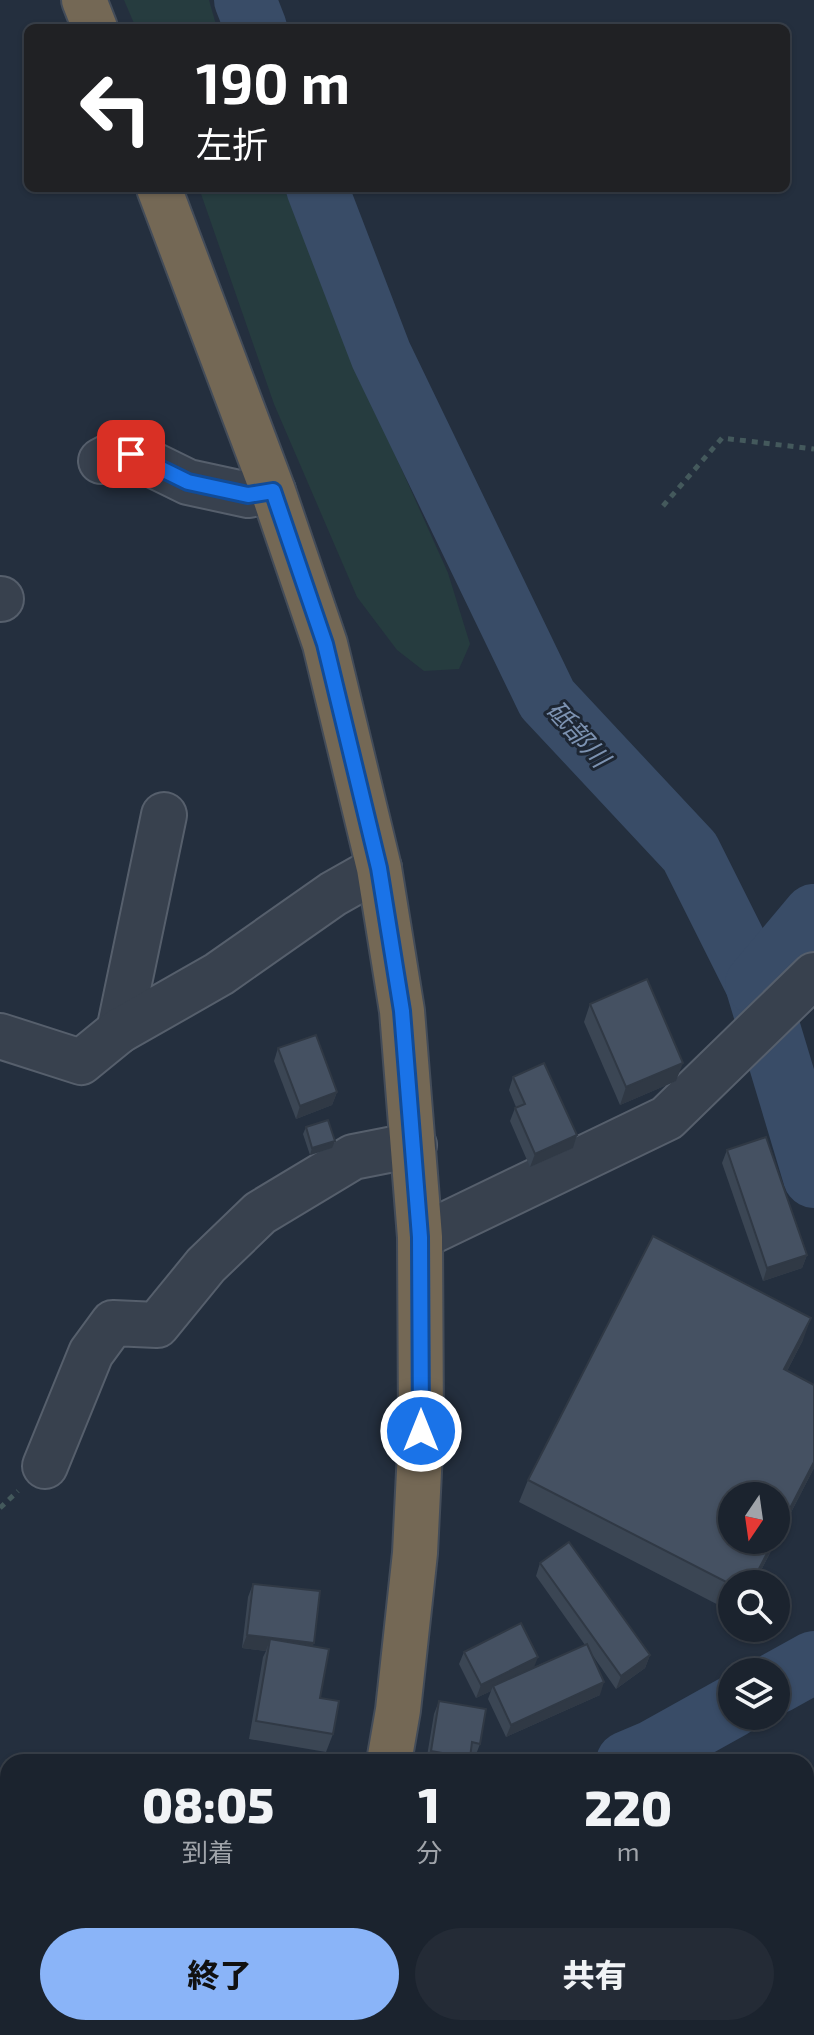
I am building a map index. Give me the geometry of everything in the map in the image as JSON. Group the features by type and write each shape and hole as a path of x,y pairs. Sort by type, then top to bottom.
{"highway":[{"path":"84,0 93,24"},
{"path":"161,192 273,491 325,644 379,868 402,1011 420,1237 421,1431 415,1553 390,1754"}],"street":[{"path":"101,461 118,452 131,454 188,482 248,495 273,491"},
{"path":"119,1031 164,815"},
{"path":"0,1036 81,1062 119,1031 219,974 333,894 379,868"},
{"path":"420,1237 667,1118 734,1050 804,986"},
{"path":"45,1466 91,1353 113,1323 157,1325 206,1265 260,1213 353,1157 414,1145"}],"path":[{"path":"663,506 722,438 814,449"}],"green space":[{"path":"124,0 209,0 216,24 134,24"},
{"path":"200,192 286,192 376,412 448,573 470,644 459,669 424,671 397,650 357,597 274,404"}],"building":[{"path":"647,979 683,1063 626,1087 590,1004"},
{"path":"316,1035 337,1092 300,1106 278,1048"},
{"path":"544,1063 577,1135 535,1154 515,1108 525,1104 513,1077"},
{"path":"328,1120 335,1141 312,1148 306,1127"},
{"path":"766,1137 807,1255 767,1268 727,1150"},
{"path":"653,1236 811,1318 784,1369 814,1385 814,1462 790,1508 790,1482 718,1482 718,1554 767,1554 758,1570 718,1570 718,1578 528,1480"},
{"path":"569,1542 650,1655 621,1676 540,1563"},
{"path":"253,1584 320,1591 314,1643 247,1635"},
{"path":"521,1623 538,1657 481,1685 464,1652"},
{"path":"270,1639 329,1649 320,1698 339,1701 333,1734 256,1721"},
{"path":"587,1644 604,1682 511,1725 493,1686"},
{"path":"439,1701 486,1709 480,1744 472,1742 470,1754 431,1751"}],"waterway":[{"name":"砥部川","path":"245,0 254,24"},
{"name":"砥部川","path":"319,192 381,355 547,699 690,852 756,984 814,1177"},
{"path":"756,984 814,915"},
{"name":"砥部川","path":"790,1675 814,1662"},
{"name":"砥部川","path":"646,1754 718,1715"}],"route":[{"path":"131,454 188,482 248,495 273,491 325,644 379,868 402,1011 420,1237 421,1431"}]}
